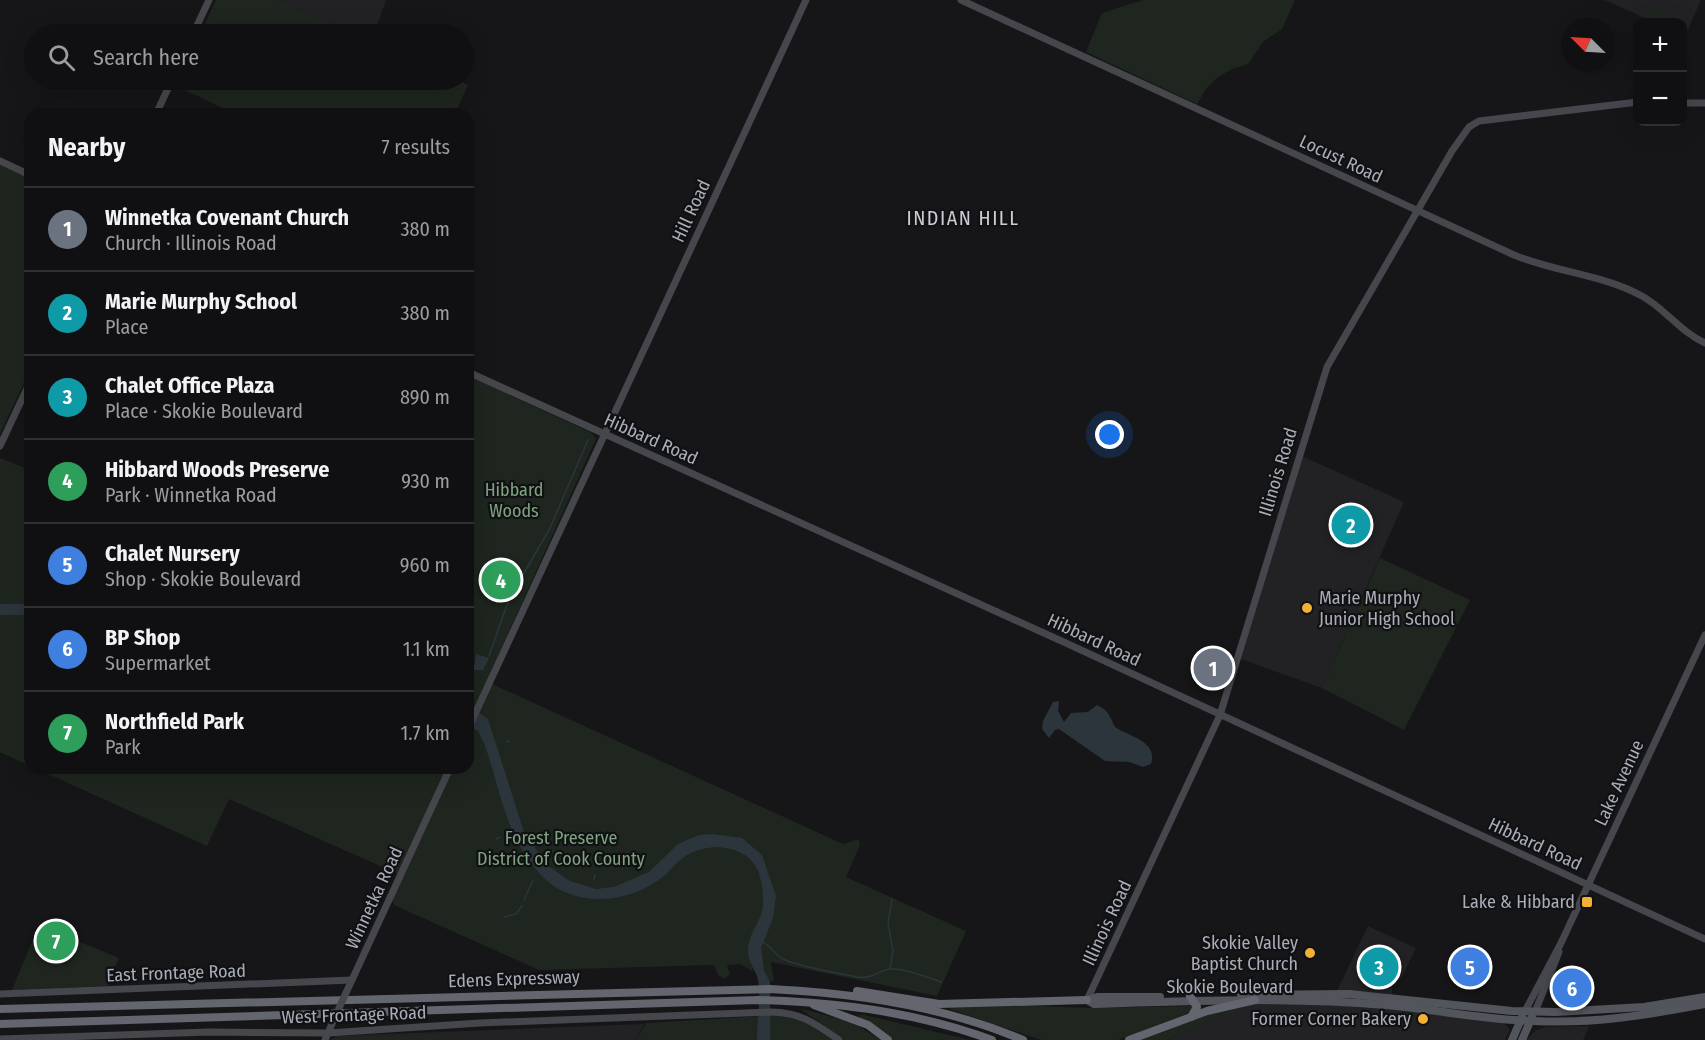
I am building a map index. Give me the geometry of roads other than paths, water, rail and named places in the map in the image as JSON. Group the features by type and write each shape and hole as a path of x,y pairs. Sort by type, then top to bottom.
{"highway":[{"name":"Edens Expressway","path":"0,1009 770,989 832,993 932,1011 1023,1040"},
{"path":"832,993 844,989 939,1004 1087,1000"},
{"path":"1191,1017 1196,1011 1193,999"},
{"name":"Edens Expressway","path":"0,1024 771,1000 808,1002 906,1016 992,1040"},
{"path":"1129,1040 1228,1004 1255,1000"},
{"path":"808,1002 868,1025 888,1040"}],"main road":[{"name":"Skokie Boulevard","path":"1087,1000 1094,1004 1339,994 1525,1011 1587,1012 1644,1007 1705,997"},
{"name":"Skokie Boulevard","path":"1193,999 1385,1005 1530,1021 1647,1015 1705,1004"},
{"name":"Lake Avenue","path":"1512,1040 1525,1011"},
{"name":"Lake Avenue","path":"1521,1040 1535,1011"}],"street":[{"path":"198,24 209,0"},
{"name":"Hill Road","path":"603,434 806,0"},
{"name":"Locust Road","path":"961,0 1536,264 1634,292 1657,304 1683,331 1705,343"},
{"path":"159,108 167,90"},
{"name":"Illinois Road","path":"1087,1000 1220,715 1327,367 1464,133 1474,123 1633,103"},
{"path":"1687,103 1705,103"},
{"path":"0,161 24,172"},
{"name":"Hibbard Road","path":"474,375 1705,939"},
{"path":"0,446 24,395"},
{"path":"474,715 603,434"},
{"name":"Lake Avenue","path":"1525,1011 1560,944 1705,635"},
{"name":"Winnetka Road","path":"326,1037 447,774"},
{"name":"Lake Avenue","path":"1535,1011 1557,960 1560,944"},
{"name":"East Frontage Road","path":"0,994 352,980"},
{"name":"West Frontage Road","path":"0,1039 209,1032 326,1037 480,1023 788,1012 805,1017 839,1040"}],"waterway":[{"path":"489,656 509,599 550,528 588,440"},
{"path":"496,839 500,837"},
{"path":"594,879 595,875"},
{"path":"524,900 533,880"},
{"path":"890,969 893,951 888,923 892,899"},
{"path":"504,917 516,914 522,906"},
{"path":"760,941 785,960 812,968 862,978 888,969 898,969 941,982"}],"place":[{"name":"Marie Murphy School","path":"1351,525"},
{"name":"Hibbard Woods Preserve","path":"501,580"},
{"name":"Marie Murphy Junior High School","path":"1307,608"},
{"name":"Winnetka Covenant Church","path":"1213,668"},
{"name":"Lake & Hibbard","path":"1587,902"},
{"name":"Northfield Park","path":"56,941"},
{"name":"Skokie Valley Baptist Church","path":"1310,953"},
{"name":"Chalet Office Plaza","path":"1379,967"},
{"name":"Chalet Nursery","path":"1470,967"},
{"name":"BP Shop","path":"1572,988"},
{"name":"Former Corner Bakery","path":"1423,1019"}],"district":[{"name":"INDIAN HILL","path":"963,218"}],"park label":[{"name":"Hibbard Woods","path":"514,500"},
{"name":"Forest Preserve District of Cook County","path":"561,848"}]}
